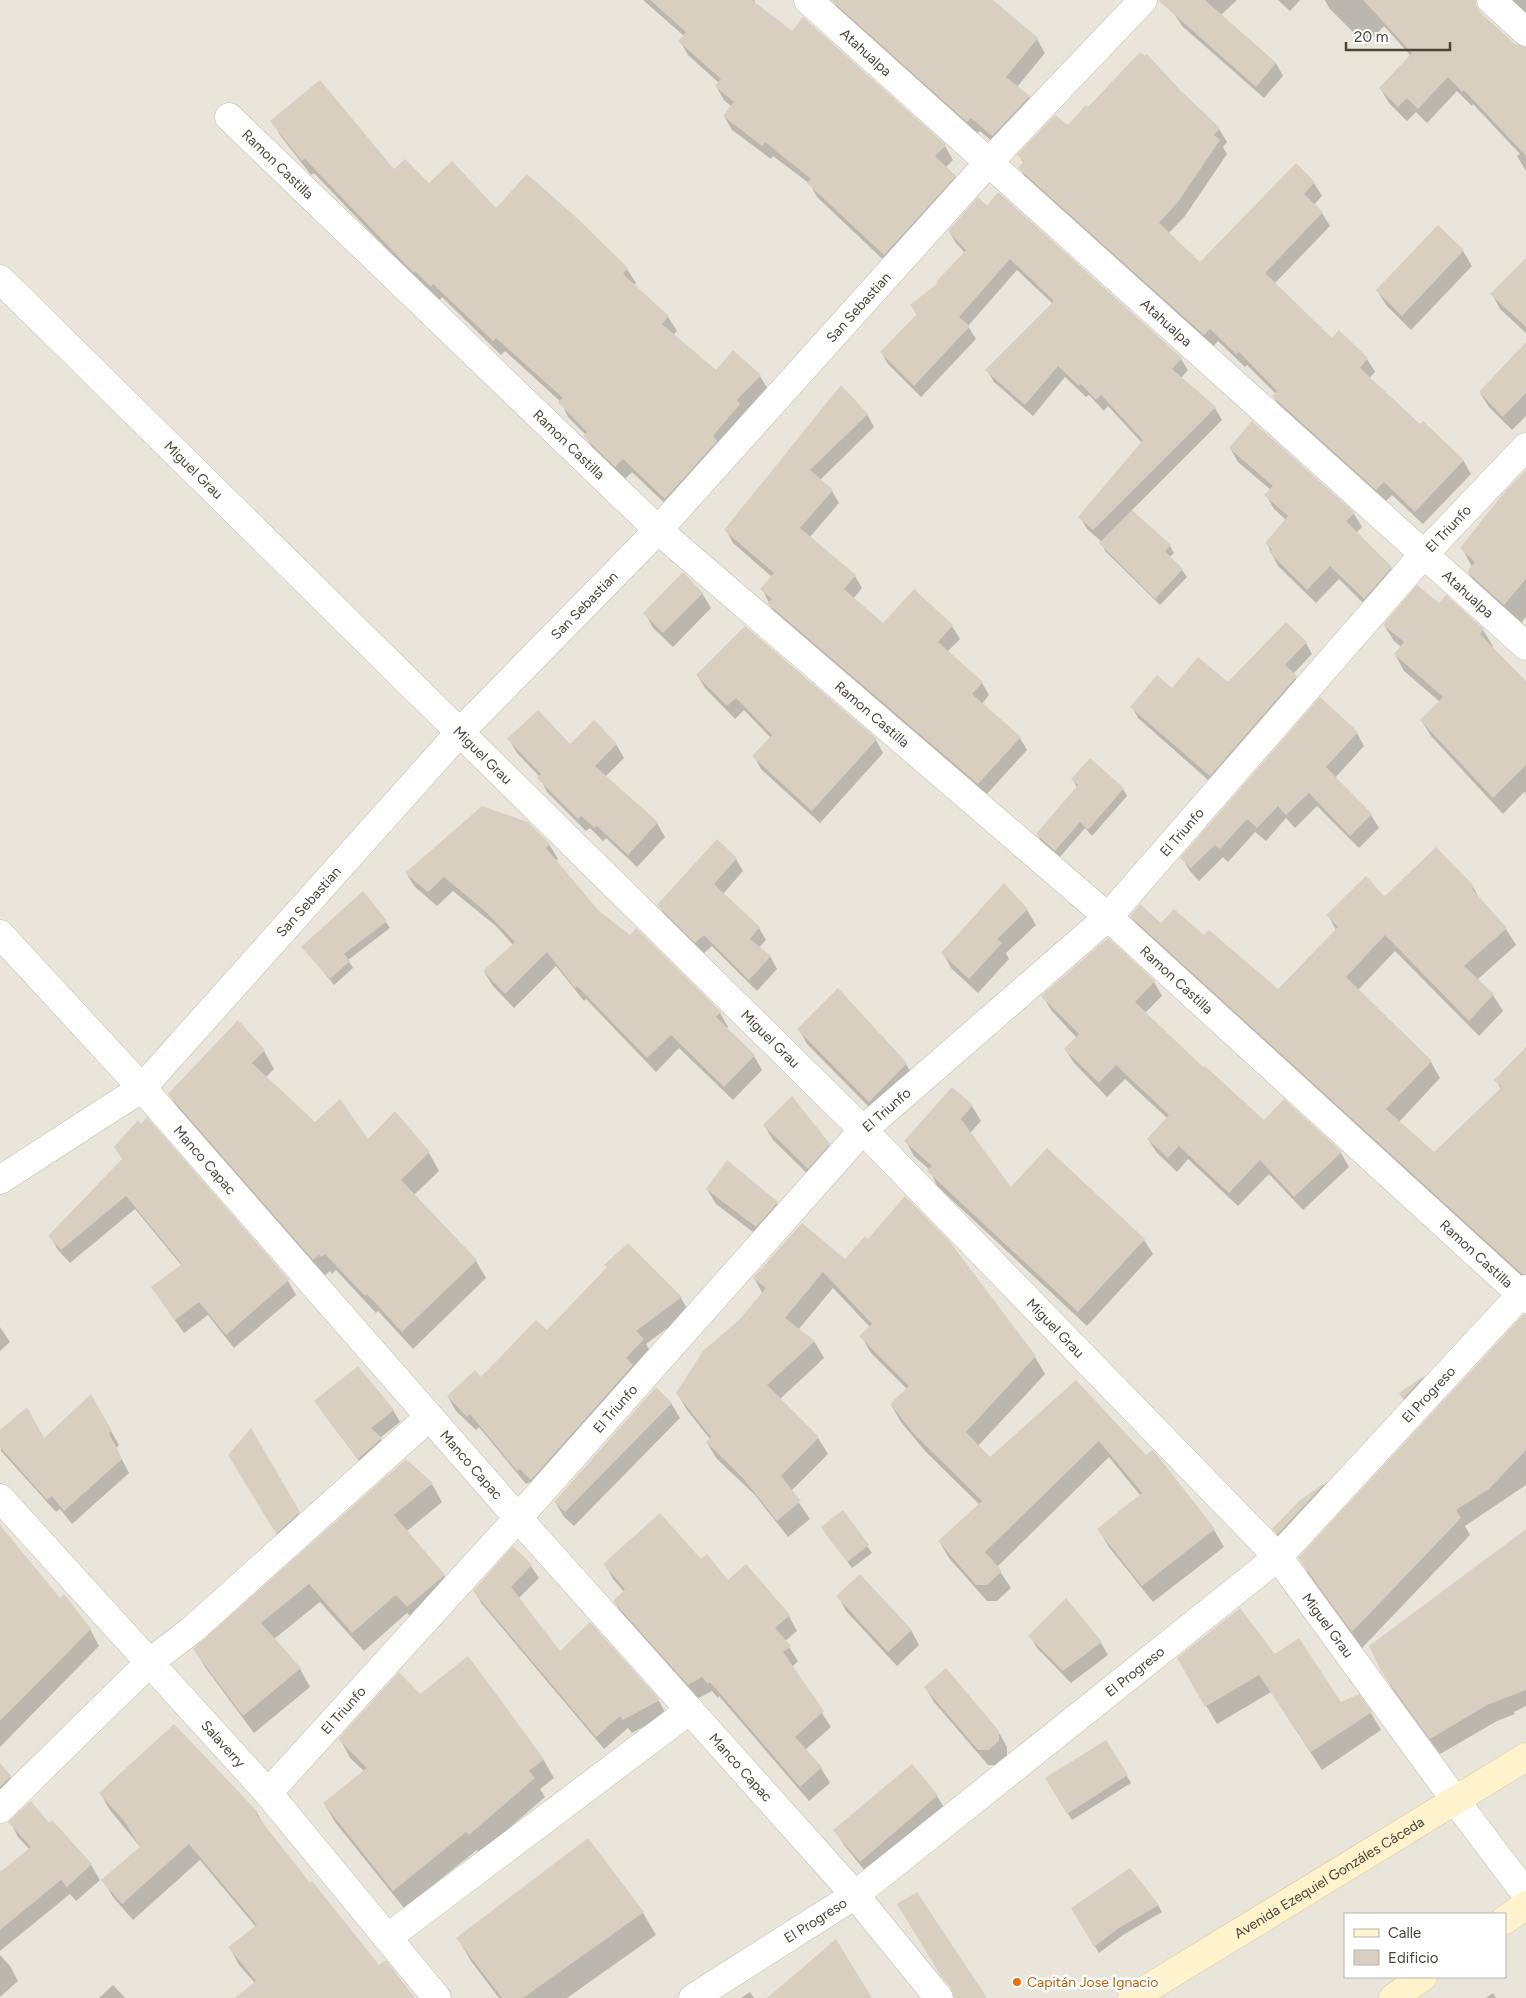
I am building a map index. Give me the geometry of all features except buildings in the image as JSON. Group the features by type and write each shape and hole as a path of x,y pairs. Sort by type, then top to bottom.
{"main road":[{"name":"Avenida Ezequiel Gonzáles Cáceda","path":"1132,1998 1526,1757"},
{"path":"1506,1919 1526,1905"},
{"path":"1392,1998 1422,1978"}],"street":[{"name":"Atahualpa","path":"808,0 1526,646"},
{"name":"San Sebastian","path":"0,1180 142,1088 460,732 658,530 988,163 1143,0"},
{"path":"1491,0 1526,32"},
{"name":"Ramon Castilla","path":"229,116 658,530 1108,917 1524,1294"},
{"name":"Miguel Grau","path":"0,279 863,1130 1278,1558 1526,1894"},
{"name":"El Triunfo","path":"268,1793 518,1518 863,1130 1108,917 1423,555 1526,446"},
{"name":"Manco Capac","path":"0,934 142,1088 518,1518 855,1895 939,1998"},
{"name":"El Progreso","path":"694,1998 855,1895 1278,1558 1524,1294"},
{"path":"0,1809 149,1663 194,1629 429,1417"},
{"name":"Salaverry","path":"0,1498 268,1793 437,1998"},
{"path":"387,1938 690,1710"}],"shaded area":[{"path":"0,0 1526,0 1526,1998 0,1998"}],"place":[{"name":"Capitán Jose Ignacio","path":"1017,1982"}]}
